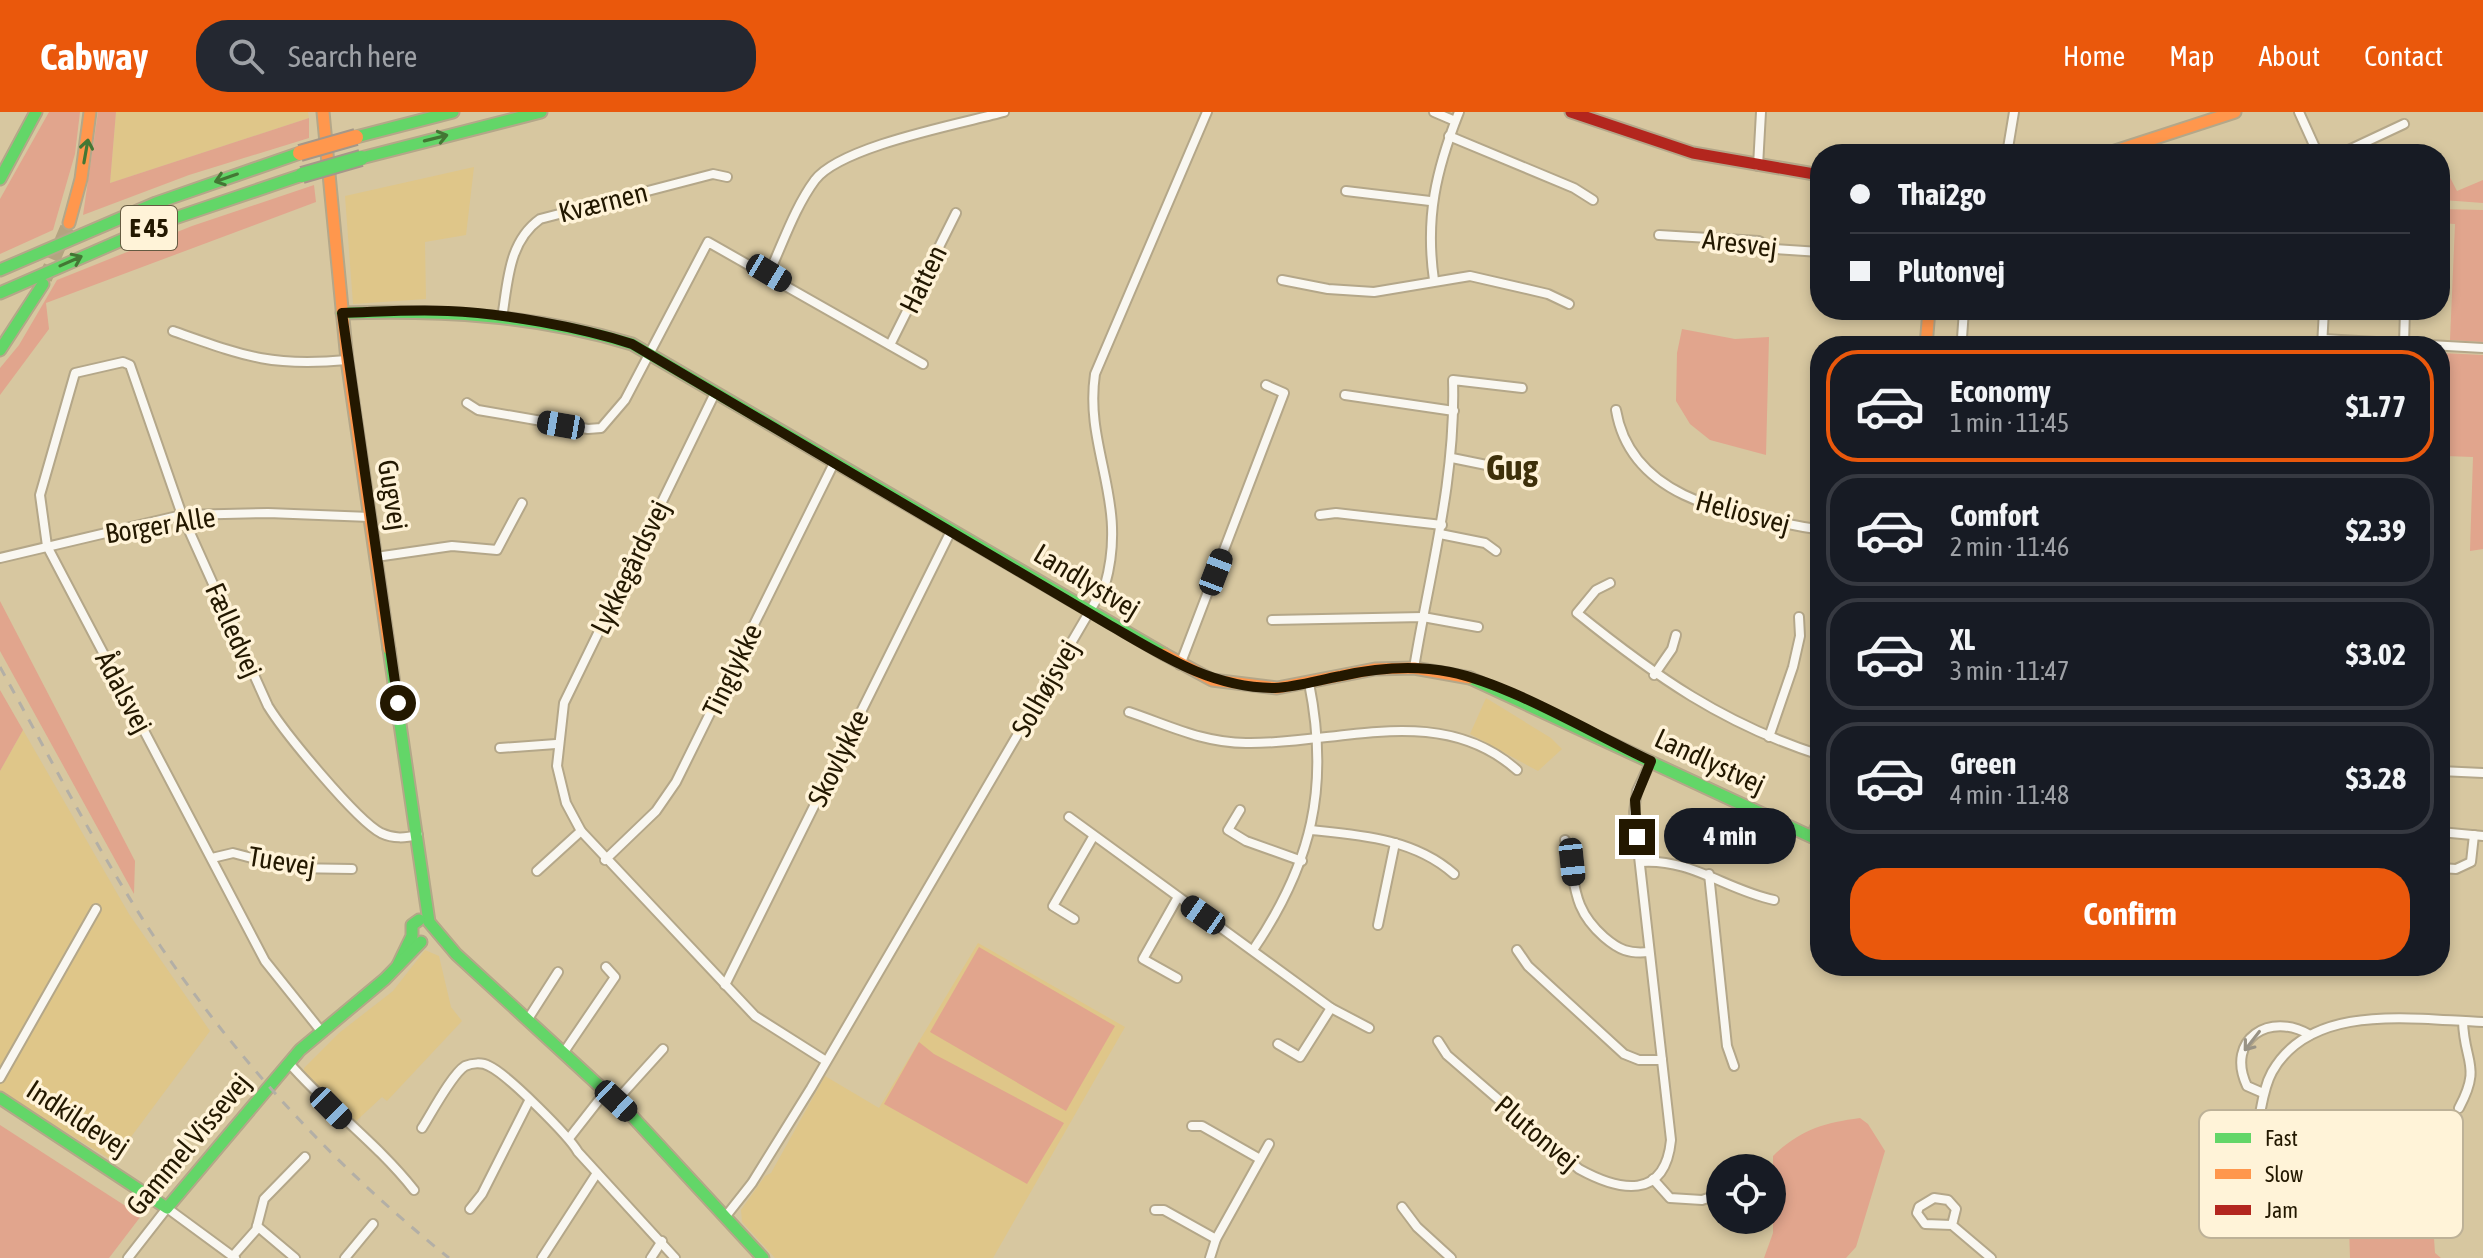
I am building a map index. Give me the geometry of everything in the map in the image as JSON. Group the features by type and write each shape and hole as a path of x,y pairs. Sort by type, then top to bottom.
{"main road":[{"path":"0,179 36,112"},
{"path":"69,223 81,179 90,112"},
{"name":"Gugvej","path":"323,112 347,360 418,835 424,885 423,932"},
{"name":"E 45","path":"0,270 156,203 300,153 453,112"},
{"name":"E 45","path":"0,293 163,222 302,175 541,112"},
{"path":"1571,112 1693,153 1810,174"},
{"path":"2136,144 2231,113"},
{"path":"0,350 43,284"},
{"name":"Landlystvej","path":"342,313 447,311 610,337 650,354 1180,666 1212,680 1249,687 1277,688 1375,669 1414,668 1451,672 1485,683 1810,836"},
{"path":"423,932 456,954 611,1096 763,1258"},
{"name":"Gammel Vissevej","path":"167,1208 289,1063 321,1031 397,970 423,932"},
{"name":"Indkildevej","path":"0,1098 167,1208"}],"street":[{"path":"769,273 808,192 828,168 859,152 1004,112"},
{"name":"Solhøjsvej","path":"726,1216 752,1183 826,1061 1105,585 1112,560 1114,526 1094,409 1097,366 1207,112"},
{"path":"1434,112 1457,116 1430,201 1428,232 1434,280"},
{"path":"1758,166 1761,112"},
{"path":"2009,144 2014,112"},
{"path":"2299,112 2313,144"},
{"path":"2361,144 2404,124"},
{"path":"1449,136 1574,188 1593,200"},
{"name":"Kværnen","path":"502,318 514,250 520,237 540,219 713,174 727,177"},
{"path":"1346,191 1430,201"},
{"name":"Hatten","path":"890,345 956,213"},
{"name":"Aresvej","path":"1659,235 1759,241 1775,249 1810,251"},
{"path":"467,403 478,410 588,429 601,428 625,400 708,242 769,273 923,364"},
{"path":"1282,280 1352,292 1374,292 1458,276 1482,277 1569,304"},
{"path":"173,331 263,361 290,364 347,360"},
{"path":"2450,347 2483,348"},
{"name":"Fælledvej","path":"123,362 130,365 146,403 182,515 268,706 285,735 371,827 400,838 418,835"},
{"name":"Ådalsvej","path":"123,362 75,373 71,379 40,495 47,546 265,961 321,1031"},
{"path":"1414,668 1452,458 1453,380 1475,380 1522,388"},
{"path":"1180,666 1284,393 1266,385"},
{"name":"Lykkegårdsvej","path":"715,393 570,689 556,744 559,784 581,831 725,985 766,1024 826,1061"},
{"path":"1345,395 1454,411"},
{"name":"Heliosvej","path":"1616,410 1619,426 1632,450 1675,491 1711,508 1810,528"},
{"path":"1452,458 1511,470"},
{"name":"Tinglykke","path":"605,860 667,798 834,463"},
{"path":"376,557 452,546 497,550 522,503"},
{"name":"Borger Alle","path":"0,558 182,515 268,513 370,517"},
{"path":"1320,515 1336,513 1441,530 1485,543 1496,551"},
{"name":"Skovlykke","path":"725,985 951,531"},
{"path":"1610,583 1596,590 1577,613 1654,675 1732,721 1810,751"},
{"path":"1272,620 1287,617 1423,617 1478,627"},
{"path":"1769,737 1793,667 1800,636 1799,617"},
{"path":"1654,675 1672,649 1676,635"},
{"path":"1253,950 1282,906 1302,861 1311,830 1319,773 1318,737 1309,683"},
{"path":"1129,712 1186,734 1215,741 1247,743 1383,730 1445,734 1480,745 1517,770"},
{"path":"500,748 556,744"},
{"path":"1651,761 1635,800 1671,1140 1666,1162 1653,1179 1670,1198 1706,1199"},
{"path":"2450,771 2483,773"},
{"path":"1240,810 1228,830 1246,841 1302,861"},
{"path":"1069,817 1331,1008 1369,1028"},
{"path":"1311,830 1395,843 1439,860 1454,874"},
{"path":"537,871 581,831"},
{"path":"2450,833 2478,835 2471,862 2450,869"},
{"path":"1074,919 1053,906 1093,837"},
{"path":"1565,840 1576,900 1587,922 1617,948 1649,952"},
{"path":"1378,925 1395,843"},
{"name":"Tuevej","path":"212,858 233,853 290,868 352,869"},
{"path":"1640,862 1675,862 1754,895 1774,900"},
{"path":"1709,874 1727,1046 1734,1066"},
{"path":"1177,978 1143,959 1178,897"},
{"name":"Indkildevej","path":"0,1078 96,909"},
{"path":"1517,950 1528,966 1624,1054 1639,1060 1662,1060"},
{"path":"606,967 623,985"},
{"path":"528,1019 558,972"},
{"path":"564,1052 615,977"},
{"path":"1278,1044 1300,1057 1331,1008"},
{"path":"2261,1110 2263,1093 2273,1071 2292,1048 2310,1035 2353,1020 2483,1022"},
{"path":"2459,1108 2470,1087 2473,1069 2464,1039 2463,1021"},
{"path":"2263,1093 2247,1086 2243,1078 2241,1058 2251,1038 2274,1025 2296,1027 2310,1035"},
{"name":"Plutonvej","path":"1438,1041 1447,1055 1579,1169 1617,1186 1637,1187 1653,1179"},
{"path":"570,1137 663,1049"},
{"name":"Gammel Vissevej","path":"289,1063 349,1127 397,1168 414,1190"},
{"path":"422,1128 461,1069 487,1064 506,1077 570,1137 597,1173 675,1258"},
{"path":"470,1209 482,1194 529,1101"},
{"path":"1192,1126 1202,1126 1260,1159"},
{"path":"1210,1258 1216,1239 1269,1144"},
{"path":"167,1208 234,1257 257,1226 264,1199 305,1157"},
{"path":"542,1258 597,1173"},
{"path":"1952,1225 1956,1209 1948,1200 1934,1198 1919,1207 1917,1213 1925,1224 1952,1225 1991,1258"},
{"path":"1402,1207 1417,1227 1451,1258"},
{"name":"Gammel Vissevej","path":"128,1258 167,1208"},
{"path":"1155,1210 1164,1210 1216,1239"},
{"path":"345,1258 373,1224"},
{"path":"257,1226 295,1258"},
{"path":"651,1258 662,1241"}],"shaded area":[{"path":"49,112 80,112 75,154 53,230 0,254 0,199"},
{"path":"98,112 116,112 110,183 309,118 309,138 189,175 83,215"},
{"path":"116,112 308,112 309,118 110,183"},
{"path":"474,167 466,235 425,242 426,299 353,304 345,196"},
{"path":"2450,177 2457,191 2483,180 2483,203 2450,201"},
{"path":"314,185 316,202 46,303 49,329 0,395 0,368 19,345 57,280 192,226"},
{"path":"2450,209 2483,210 2483,342 2450,340 2455,224 2450,224"},
{"path":"1682,329 1735,339 1769,337 1766,455 1710,440 1690,424 1676,401 1677,353"},
{"path":"2450,353 2483,355 2483,549 2470,551 2473,457 2450,456"},
{"path":"0,601 135,861 134,894 0,651"},
{"path":"0,690 23,730 0,771"},
{"path":"1486,698 1551,738 1562,749 1538,771 1470,734"},
{"path":"23,730 129,914 210,1031 113,1161 0,1092 0,771"},
{"path":"978,943 1125,1027 993,1258 775,1258 742,1222 741,1210 765,1176 771,1173 825,1076 879,1108"},
{"path":"979,947 1115,1026 1066,1111 930,1032"},
{"path":"425,950 439,956 451,1007 462,1021 387,1101 382,1097 354,1123 304,1072 304,1068 339,1033 393,991"},
{"path":"919,1042 934,1054 1064,1123 1027,1184 884,1104"},
{"path":"1860,1118 1868,1124 1885,1151 1856,1247 1846,1258 1764,1258 1773,1234 1786,1234 1786,1154 1776,1154 1813,1129"},
{"path":"0,1125 141,1216 109,1258 0,1258"},
{"path":"2349,1238 2434,1238 2435,1253 2441,1258 2350,1258"}],"tunnel":[{"path":"45,279 69,223"}],"railway":[{"path":"0,667 118,879 192,991 258,1074 330,1152 449,1258"}],"traffic: fast":[{"path":"0,179 36,112"},
{"path":"356,137 453,112"},
{"path":"361,158 541,112"},
{"path":"0,270 156,203 300,153"},
{"path":"302,175 361,158"},
{"path":"0,293 163,222 302,175"},
{"path":"0,350 43,284"},
{"path":"342,313 416,312 488,316 560,326 632,344 1164,654"},
{"path":"389,649 429,922 456,954 631,1115 763,1258"},
{"path":"1470,678 1810,836"},
{"path":"398,965 412,936 412,925 419,920"},
{"path":"0,1098 167,1208 300,1050 385,979 421,942"}],"traffic: slow":[{"path":"69,223 81,179 90,112"},
{"path":"323,112 347,360 389,649"},
{"path":"2137,144 2235,112"},
{"path":"300,153 356,137"},
{"path":"1927,336 1928,320"},
{"path":"1164,654 1212,680 1277,688 1375,669 1414,668 1470,678"}],"traffic: jam":[{"path":"1571,112 1693,153 1810,173"}],"district":[{"name":"Gug","path":"1512,467"}],"route":[{"path":"398,703 342,313 447,311 475,314 575,330 632,344 1180,666 1212,680 1249,687 1277,688 1375,669 1414,668 1451,672 1485,683 1651,761 1635,800 1637,837"}]}
